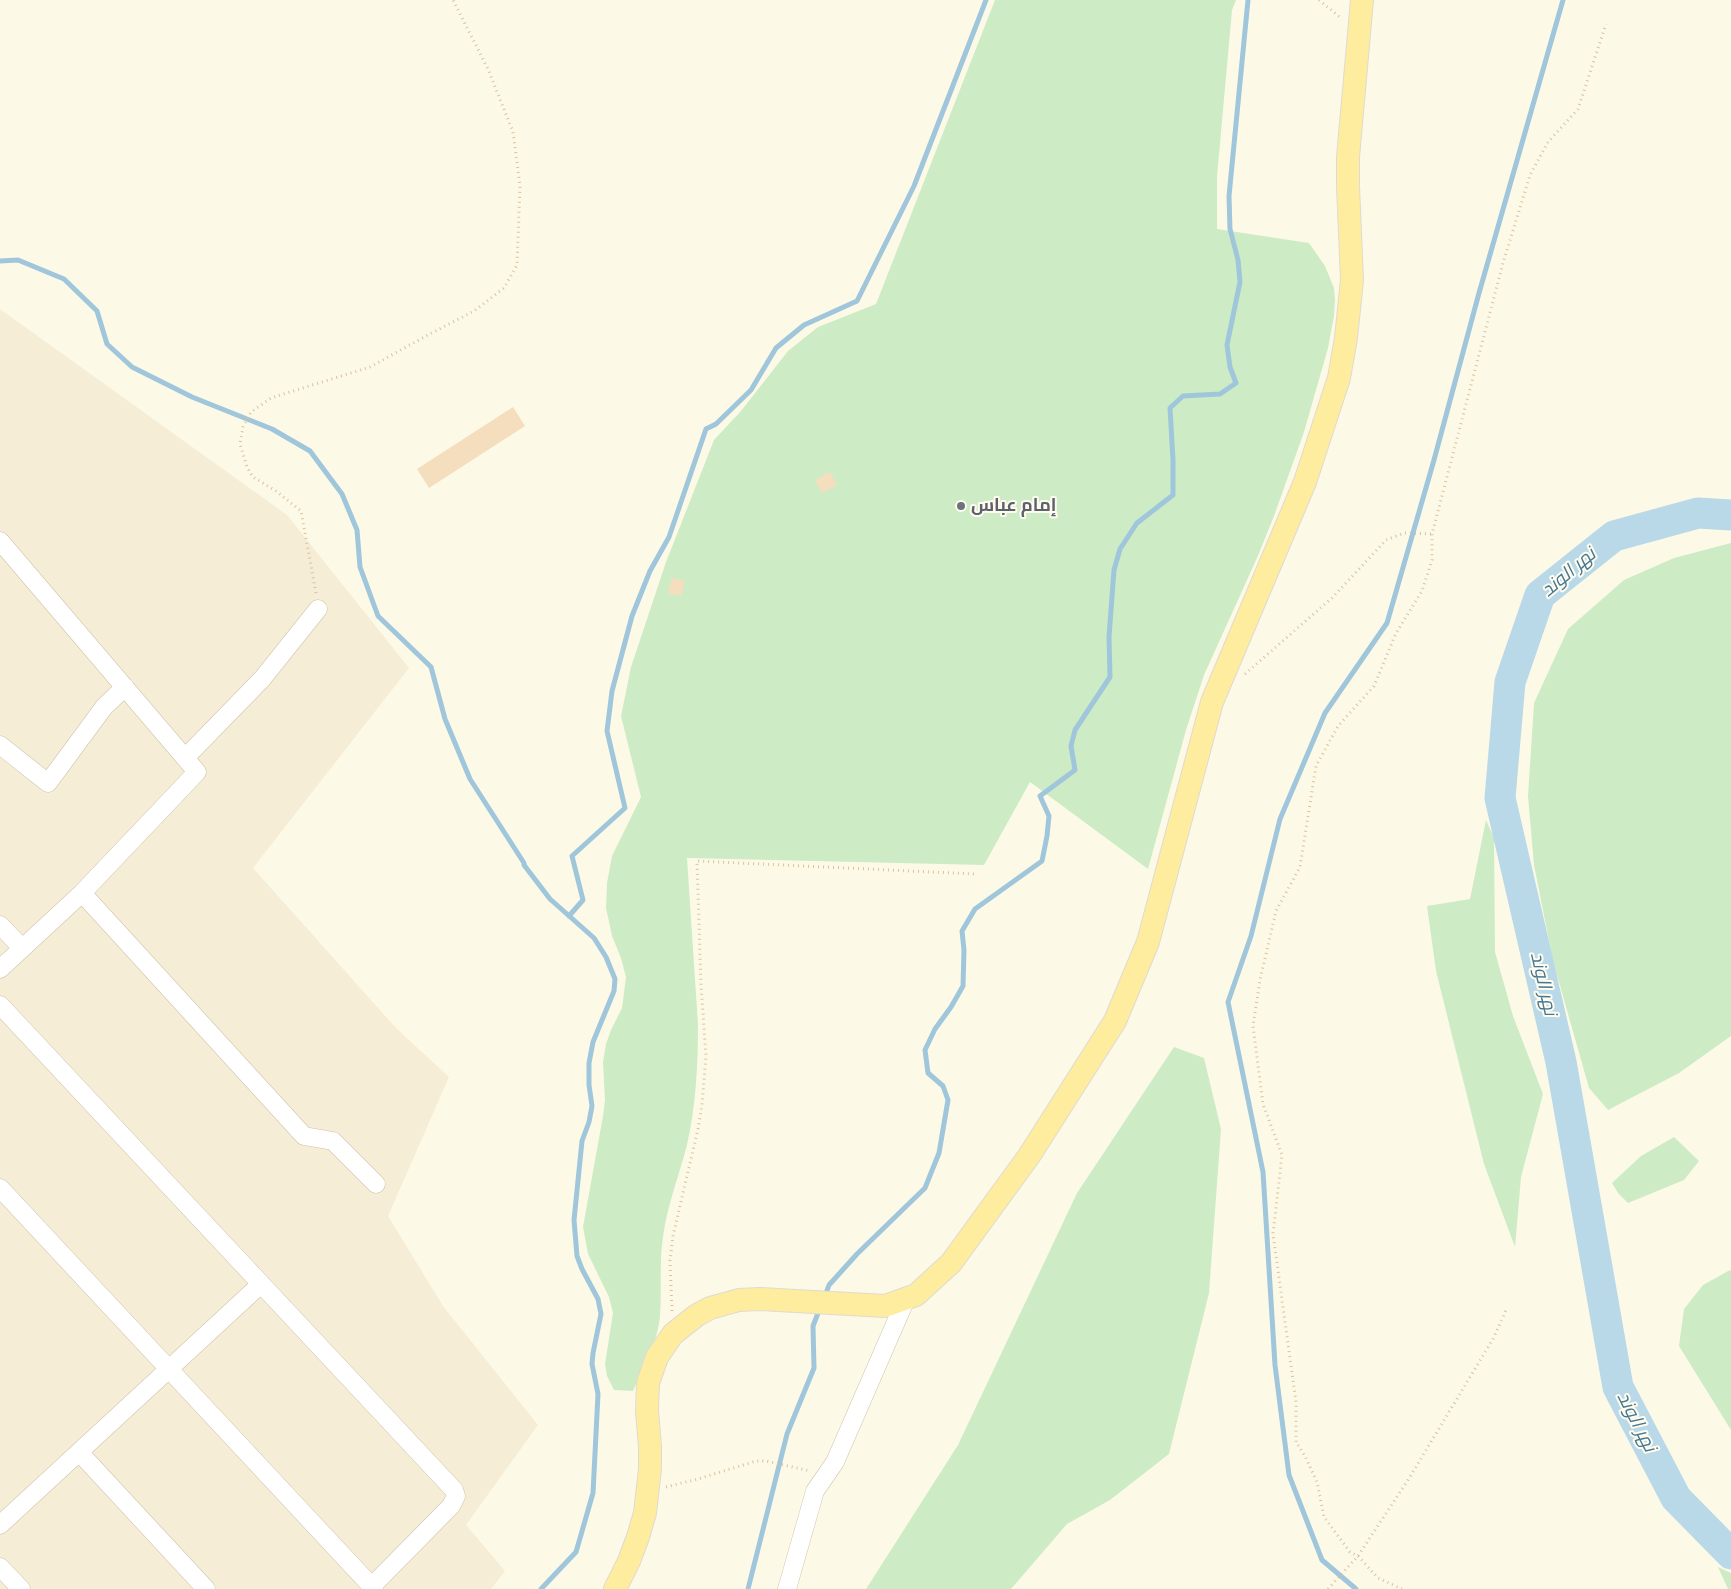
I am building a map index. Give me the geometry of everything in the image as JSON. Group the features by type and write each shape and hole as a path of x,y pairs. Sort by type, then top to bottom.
{"main road":[{"path":"615,1589 629,1561 645,1513 650,1469 650,1447 646,1411 648,1383 657,1357 673,1334 696,1315 724,1303 760,1299 885,1306 916,1295 951,1263 1029,1156 1115,1021 1148,942 1212,702 1305,482 1339,378 1346,338 1352,280 1348,157 1362,0"}],"street":[{"path":"0,542 197,772 82,893 0,969"},
{"path":"185,758 262,679 318,609"},
{"path":"0,745 48,783 104,707 125,687"},
{"path":"82,893 304,1136 333,1141 376,1184"},
{"path":"0,925 22,948"},
{"path":"0,1006 454,1490 456,1496 451,1506 373,1588 0,1188"},
{"path":"0,1525 261,1284"},
{"path":"787,1589 815,1492 835,1462 906,1299"},
{"path":"79,1452 206,1589"},
{"path":"0,1567 21,1589"}],"path":[{"path":"318,609 301,511 276,491 253,477 247,467 240,444 243,427 251,412 271,398 370,367 474,312 504,288 517,265 520,186 513,132 488,69 453,0"},
{"path":"1402,1589 1378,1578 1358,1556 1350,1552 1324,1517 1317,1482 1306,1456 1296,1442 1296,1402 1273,1234 1282,1155 1263,1104 1253,1026 1260,980 1276,911 1300,867 1316,766 1338,726 1374,686 1396,633 1422,591 1432,560 1432,534 1503,263 1530,175 1548,142 1578,109 1606,24"},
{"path":"1240,679 1332,598 1386,540 1404,533 1432,534"},
{"path":"673,1334 670,1260 672,1236 698,1129 706,1056 701,984 697,861 974,874"},
{"path":"1328,1589 1358,1556 1408,1480 1493,1339 1507,1308"},
{"path":"648,1491 698,1480 756,1461 766,1461 795,1468"}],"shaded area":[{"path":"0,309 287,515 409,668 253,868 396,1028 449,1077 388,1216 443,1306 538,1425 466,1525 505,1571 491,1589 0,1589"}],"green space":[{"path":"995,0 1236,0 1232,10 1217,177 1217,229 1309,243 1325,266 1334,288 1334,316 1328,348 1304,432 1274,516 1204,675 1186,730 1148,869 1030,782 984,865 687,858 698,1025 693,1115 687,1145 665,1225 661,1257 659,1326 633,1391 614,1390 607,1376 605,1364 613,1313 609,1297 588,1254 583,1227 603,1116 605,1100 603,1062 606,1044 622,1008 626,977 612,936 606,908 607,883 612,856 641,797 621,716 631,667 666,562 714,440 741,411 788,351 818,327 876,304"},
{"path":"1731,543 1731,1036 1679,1073 1608,1110 1589,1088 1553,961 1534,865 1528,796 1534,703 1568,629 1624,580 1674,558"},
{"path":"1486,820 1494,838 1495,952 1513,1016 1543,1094 1521,1177 1515,1247 1484,1164 1436,971 1427,906 1470,899"},
{"path":"1174,1047 1204,1058 1221,1129 1209,1293 1169,1454 1110,1500 1067,1524 1011,1589 866,1589 958,1445 1077,1193"},
{"path":"1674,1137 1699,1161 1684,1180 1628,1203 1618,1193 1612,1183 1641,1156"},
{"path":"1730,1270 1731,1430 1679,1346 1684,1309 1703,1285"},
{"path":"1718,1567 1731,1573 1731,1589 1728,1589"}],"building":[{"path":"513,407 525,426 429,488 417,469"},
{"path":"830,472 837,485 822,493 815,480"},
{"path":"672,578 685,581 681,596 668,593"}],"waterway":[{"path":"569,916 583,900 572,856 625,808 607,731 612,691 632,616 650,571 669,537 706,429 716,424 751,390 776,348 804,325 857,301 914,186 986,0"},
{"path":"825,1296 829,1285 857,1254 925,1188 939,1153 948,1100 943,1086 928,1073 925,1050 935,1029 963,986 964,950 962,931 975,909 1042,861 1049,816 1040,796 1075,770 1071,746 1075,730 1110,677 1109,637 1114,570 1120,549 1137,523 1173,495 1170,408 1183,396 1220,394 1236,383 1230,367 1227,345 1240,282 1238,260 1230,229 1229,196 1248,0"},
{"path":"1356,1589 1322,1560 1289,1475 1275,1365 1263,1172 1228,1002 1251,936 1280,819 1325,713 1387,623 1563,0"},
{"path":"0,261 18,260 64,279 97,311 107,344 132,367 192,397 272,429 310,451 342,494 357,530 360,567 378,616 431,667 445,719 470,779 524,865 550,899 594,938 606,957 615,979 614,991 593,1042 589,1063 589,1085 592,1106 589,1122 582,1141 574,1220 577,1256 598,1299 601,1314 592,1364 598,1394 593,1493 576,1552 541,1589"},
{"name":"نهر الوند","path":"1731,515 1698,513 1614,536 1540,595 1510,682 1500,798 1561,1062 1618,1387 1676,1498 1731,1554"},
{"path":"748,1589 787,1434 814,1368 813,1326 820,1308"}],"place":[{"name":"إمام عباس","path":"961,506"}]}
